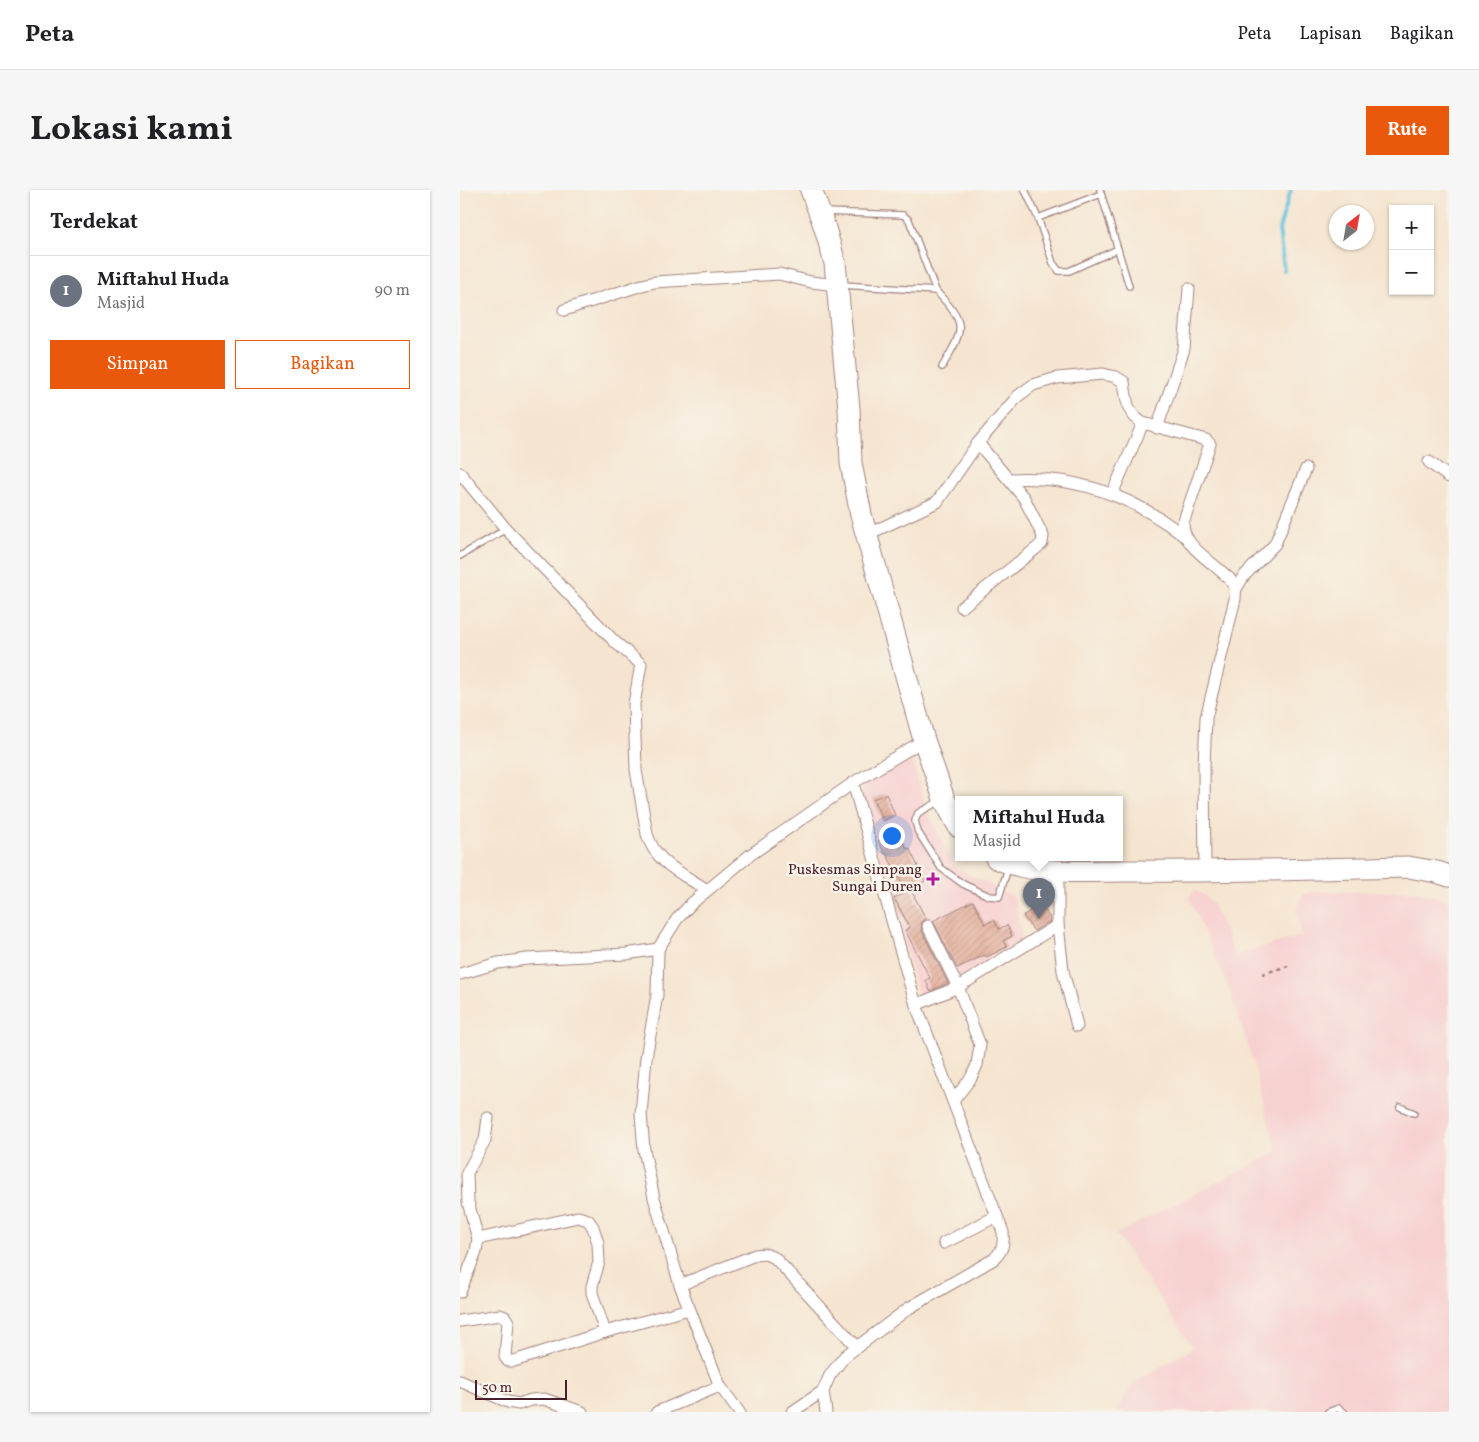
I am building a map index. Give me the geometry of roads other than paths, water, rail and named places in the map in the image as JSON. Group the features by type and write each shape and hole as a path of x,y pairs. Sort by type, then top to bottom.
{"highway":[{"path":"811,190 830,244 837,285 849,409 851,462 866,535 924,740 944,799 955,820"},
{"path":"1003,861 1030,869 1058,870 1205,872 1408,867 1449,876"}],"street":[{"path":"564,310 655,282 779,274 811,282 837,285"},
{"path":"1157,428 1184,349 1189,289"},
{"path":"866,535 937,502 978,443 1018,396 1034,386 1057,378 1103,374 1116,377 1124,382 1129,411 1134,418 1143,424 1175,433 1197,436 1210,444 1183,522 1184,536"},
{"path":"1112,494 1143,424"},
{"path":"962,607 1042,543 1043,536 1024,498 978,443"},
{"path":"1429,462 1449,477"},
{"path":"1205,872 1204,766 1206,718 1236,589 1243,577 1275,544 1306,469"},
{"path":"460,473 506,529 621,648 641,664 634,704 636,761 647,834 650,844 661,860 707,890"},
{"path":"1010,479 1034,478 1068,482 1103,490 1134,504 1163,520 1184,536 1232,581 1236,589"},
{"path":"739,1412 720,1386 680,1285 654,1198 644,1150 641,1114 646,1058 657,995 658,949 677,919 707,890 750,855 853,783 924,740"},
{"path":"826,1412 823,1391 830,1375 845,1356 909,1308 994,1258 1001,1252 1004,1243 1003,1232 916,1005 853,783"},
{"path":"1058,870 1058,925 1063,971 1077,1026"},
{"path":"916,1005 958,987 1058,925"},
{"path":"928,926 958,987 980,1046 977,1065 971,1078 953,1102"},
{"path":"460,974 498,963 528,959 626,954 658,949"},
{"path":"460,1292 476,1252 478,1239 468,1202 467,1173 485,1140 488,1118"},
{"path":"944,1243 997,1216"},
{"path":"478,1239 578,1217 588,1220 593,1226 598,1243 599,1262 592,1286 592,1293 605,1332"},
{"path":"680,1285 754,1255 766,1254 775,1258 857,1347"},
{"path":"460,1321 500,1315 505,1317 508,1322 505,1357 508,1361 514,1361 605,1332 689,1309"},
{"path":"460,1381 508,1402 518,1404 544,1399 582,1412"},
{"path":"657,1412 720,1386"},
{"path":"792,1412 823,1391"}],"lane":[{"path":"1025,190 1038,218 1053,263 1059,271 1069,271 1118,249"},
{"path":"1038,218 1100,192 1129,286"},
{"path":"819,212 903,215 909,220 936,291 958,318 960,333 942,367"},
{"path":"837,285 936,291"},
{"path":"460,556 506,529"},
{"path":"944,799 918,813 915,821 918,832 941,868 963,884 989,896 999,896 1003,861"},
{"path":"1400,1107 1414,1113"},
{"path":"1328,1412 1339,1408 1344,1412"}],"waterway":[{"path":"1284,270 1279,229 1291,190"}],"place":[{"name":"Puskesmas Simpang Sungai Duren","path":"933,879"},
{"name":"Miftahul Huda","path":"1039,919"}]}
